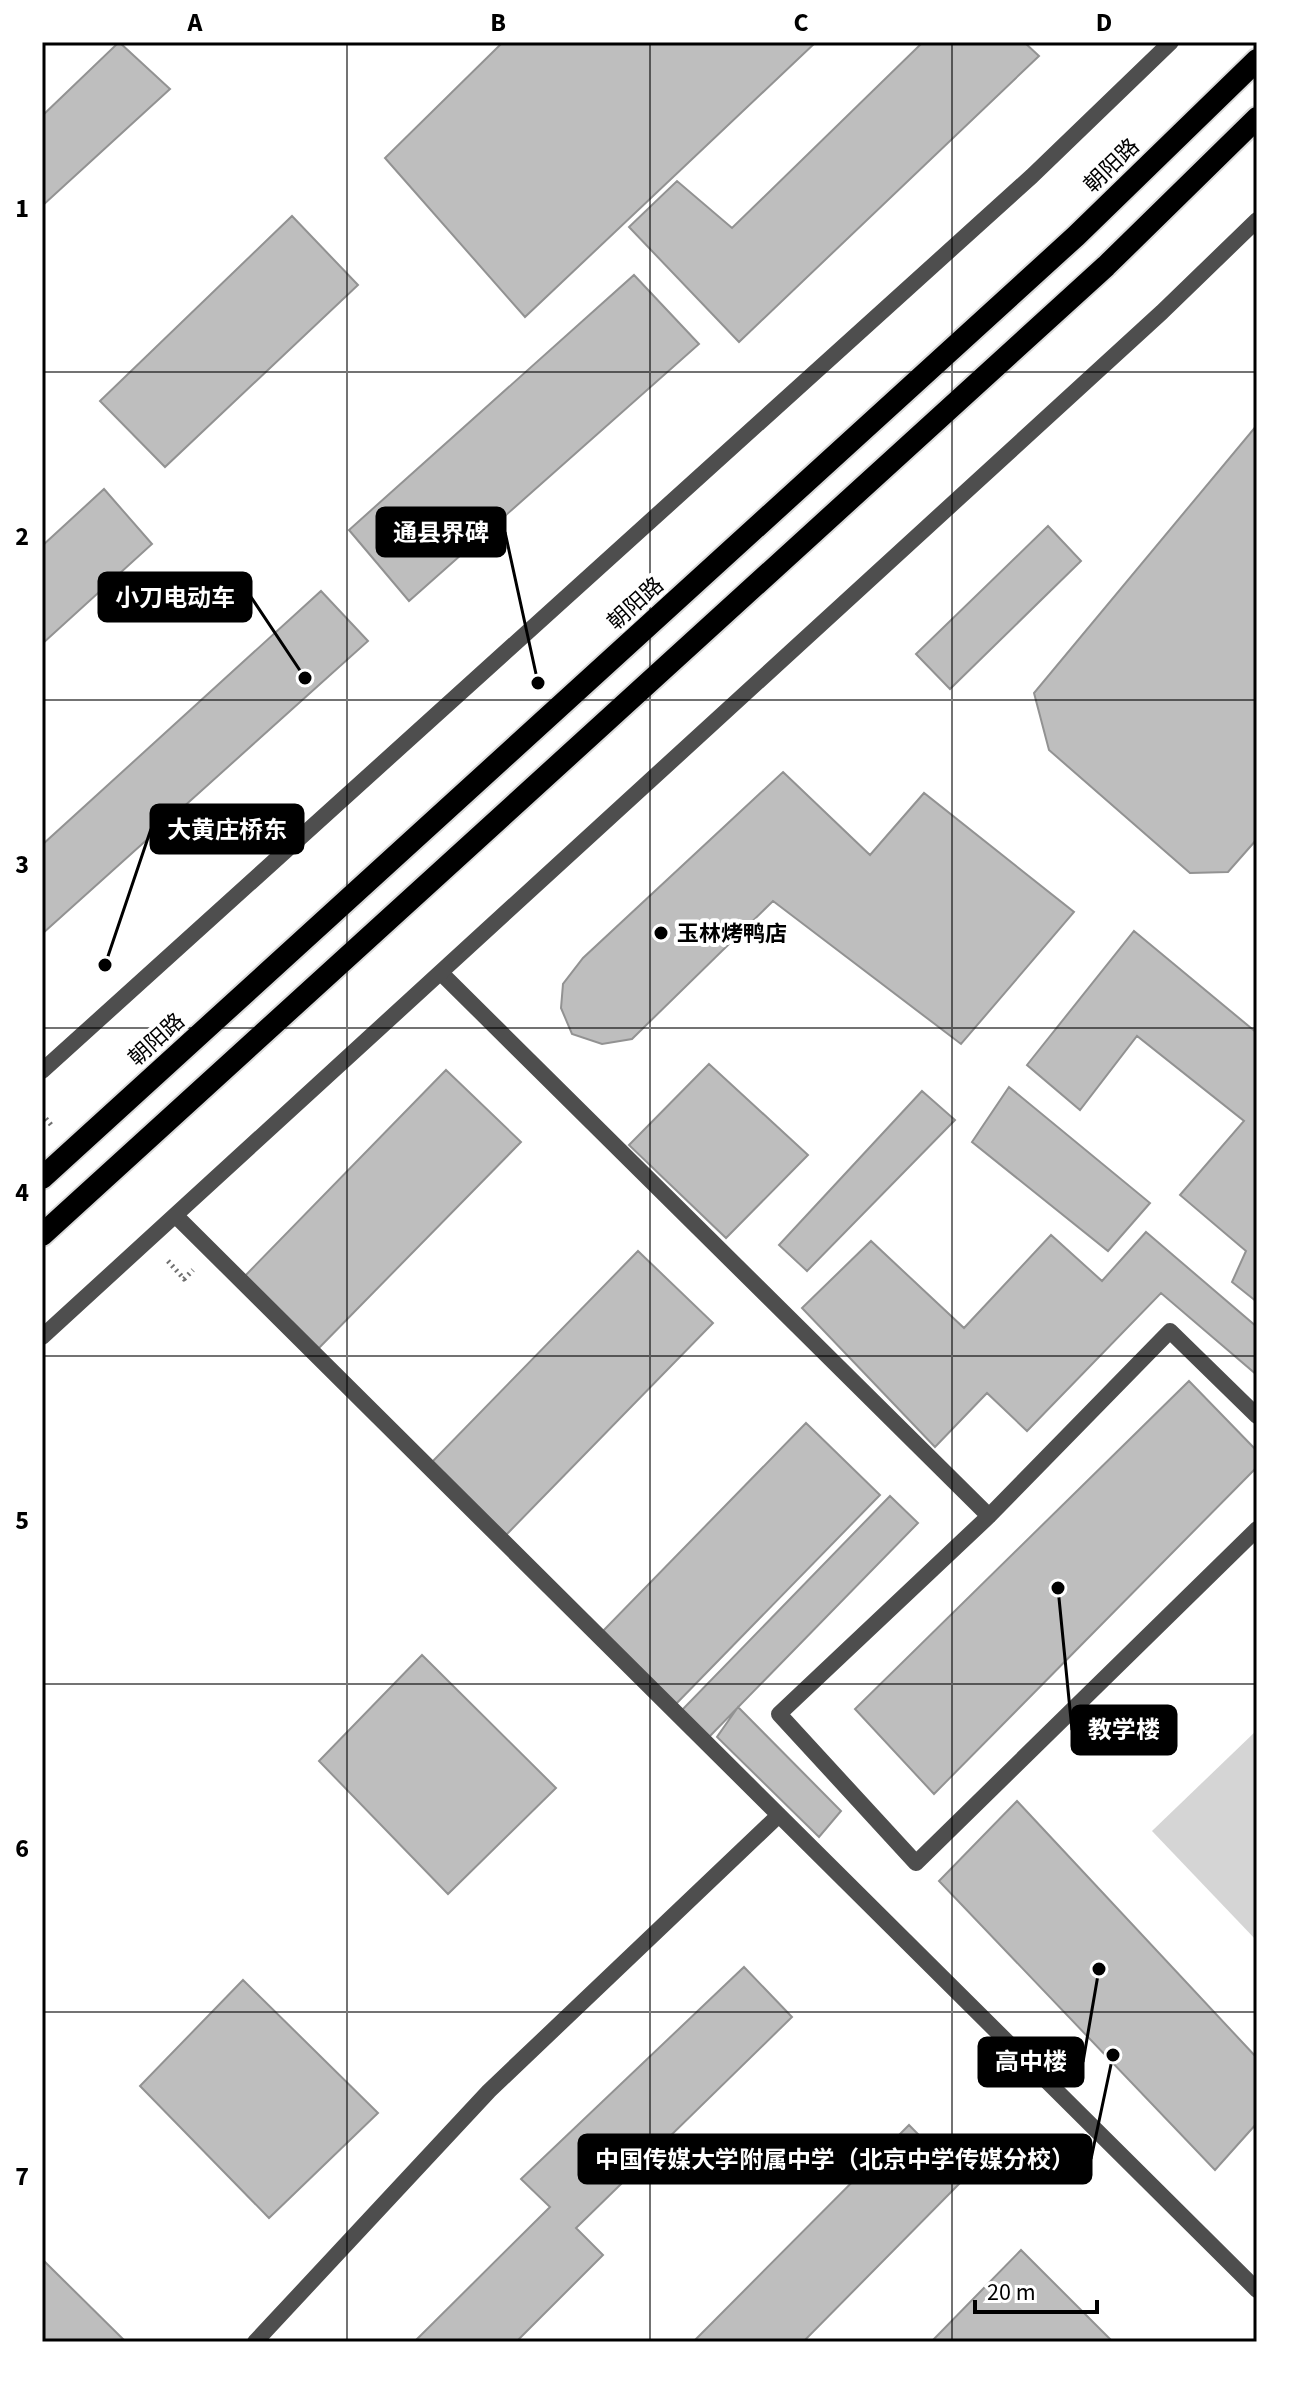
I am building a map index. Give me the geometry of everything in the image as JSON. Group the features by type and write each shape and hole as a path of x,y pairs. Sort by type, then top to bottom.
{"highway":[{"name":"朝阳路","path":"42,1178 1076,236 1257,60"},
{"path":"42,1235 1106,266 1257,118"}],"street":[{"path":"42,1071 1020,186 1171,42"},
{"path":"42,1337 1162,312 1257,220"},
{"path":"441,973 989,1516"},
{"path":"176,1216 1257,2290"},
{"path":"1257,1416 1170,1331 989,1516 779,1714 916,1863 1257,1529"},
{"path":"255,2342 489,2091 779,1815"}],"shaded area":[{"path":"1257,1730 1257,1941 1152,1831"}],"building":[{"path":"119,42 170,89 42,206 42,116"},
{"path":"503,42 816,42 525,317 385,158"},
{"path":"923,42 1024,42 1039,56 739,342 629,227 677,181 732,228"},
{"path":"292,216 358,285 165,467 100,401"},
{"path":"634,275 699,344 409,601 349,530"},
{"path":"1257,425 1257,839 1228,872 1190,873 1049,750 1034,693"},
{"path":"104,489 152,544 42,644 42,546"},
{"path":"1048,526 1081,561 950,689 916,654"},
{"path":"321,591 368,641 42,934 42,845"},
{"path":"783,772 870,855 924,793 1074,912 961,1044 773,901 632,1039 602,1044 572,1034 561,1008 563,984 583,958"},
{"path":"1134,931 1257,1033 1257,1302 1232,1282 1246,1251 1180,1195 1244,1121 1137,1036 1080,1110 1027,1065"},
{"path":"709,1064 808,1155 726,1238 629,1145"},
{"path":"446,1070 521,1142 314,1353 241,1280"},
{"path":"1009,1087 1150,1203 1108,1251 972,1142"},
{"path":"922,1091 955,1120 807,1271 779,1245"},
{"path":"1146,1232 1257,1327 1257,1375 1161,1293 1027,1431 987,1393 935,1447 802,1308 871,1241 964,1328 1051,1235 1102,1281"},
{"path":"638,1251 713,1323 506,1535 432,1462"},
{"path":"1189,1381 1257,1451 1257,1467 934,1794 855,1709"},
{"path":"806,1423 880,1495 673,1707 600,1634"},
{"path":"890,1496 918,1523 709,1737 682,1710"},
{"path":"422,1655 556,1788 448,1894 319,1761"},
{"path":"738,1707 841,1811 819,1837 717,1737"},
{"path":"1017,1801 1257,2058 1257,2123 1215,2170 939,1881"},
{"path":"744,1967 792,2017 576,2228 603,2255 516,2342 414,2342 550,2207 521,2179"},
{"path":"243,1980 378,2113 269,2218 140,2086"},
{"path":"909,2125 963,2180 803,2342 693,2342"},
{"path":"1021,2250 1113,2342 931,2342"},
{"path":"42,2259 126,2342 42,2342"}],"place":[{"name":"小刀电动车","path":"305,678"},
{"name":"通县界碑","path":"538,683"},
{"name":"玉林烤鸭店","path":"661,933"},
{"name":"大黄庄桥东","path":"105,965"},
{"name":"教学楼","path":"1058,1588"},
{"name":"高中楼","path":"1099,1969"},
{"name":"中国传媒大学附属中学（北京中学传媒分校）","path":"1113,2055"}]}
